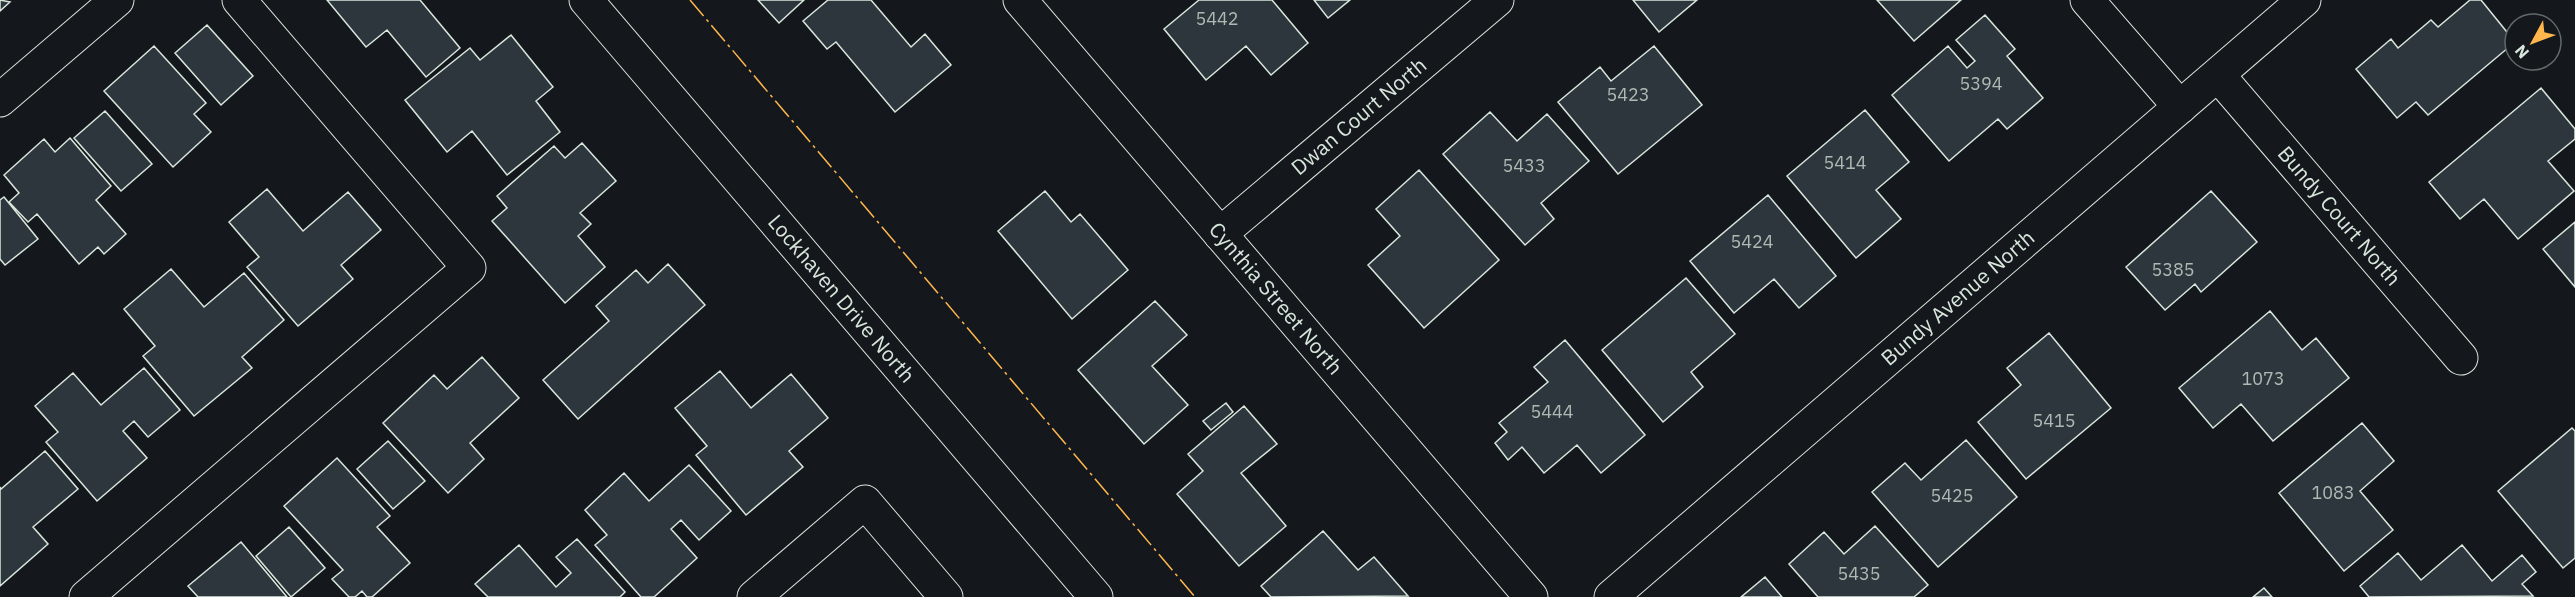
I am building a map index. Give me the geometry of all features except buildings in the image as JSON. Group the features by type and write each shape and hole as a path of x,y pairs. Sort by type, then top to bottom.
{"street":[{"path":"0,100 117,0"},
{"path":"86,597 469,268 239,0"},
{"name":"Lockhaven Drive North","path":"586,0 1096,597"},
{"name":"Cynthia Street North","path":"1020,0 1531,597"},
{"name":"Dwan Court North","path":"1220,234 1497,0"},
{"path":"2087,0 2180,107"},
{"name":"Bundy Avenue North","path":"1611,597 2304,0"},
{"name":"Bundy Court North","path":"2218,75 2461,358"},
{"path":"754,597 865,502 946,597"}],"power":[{"path":"690,0 1195,597"}]}
